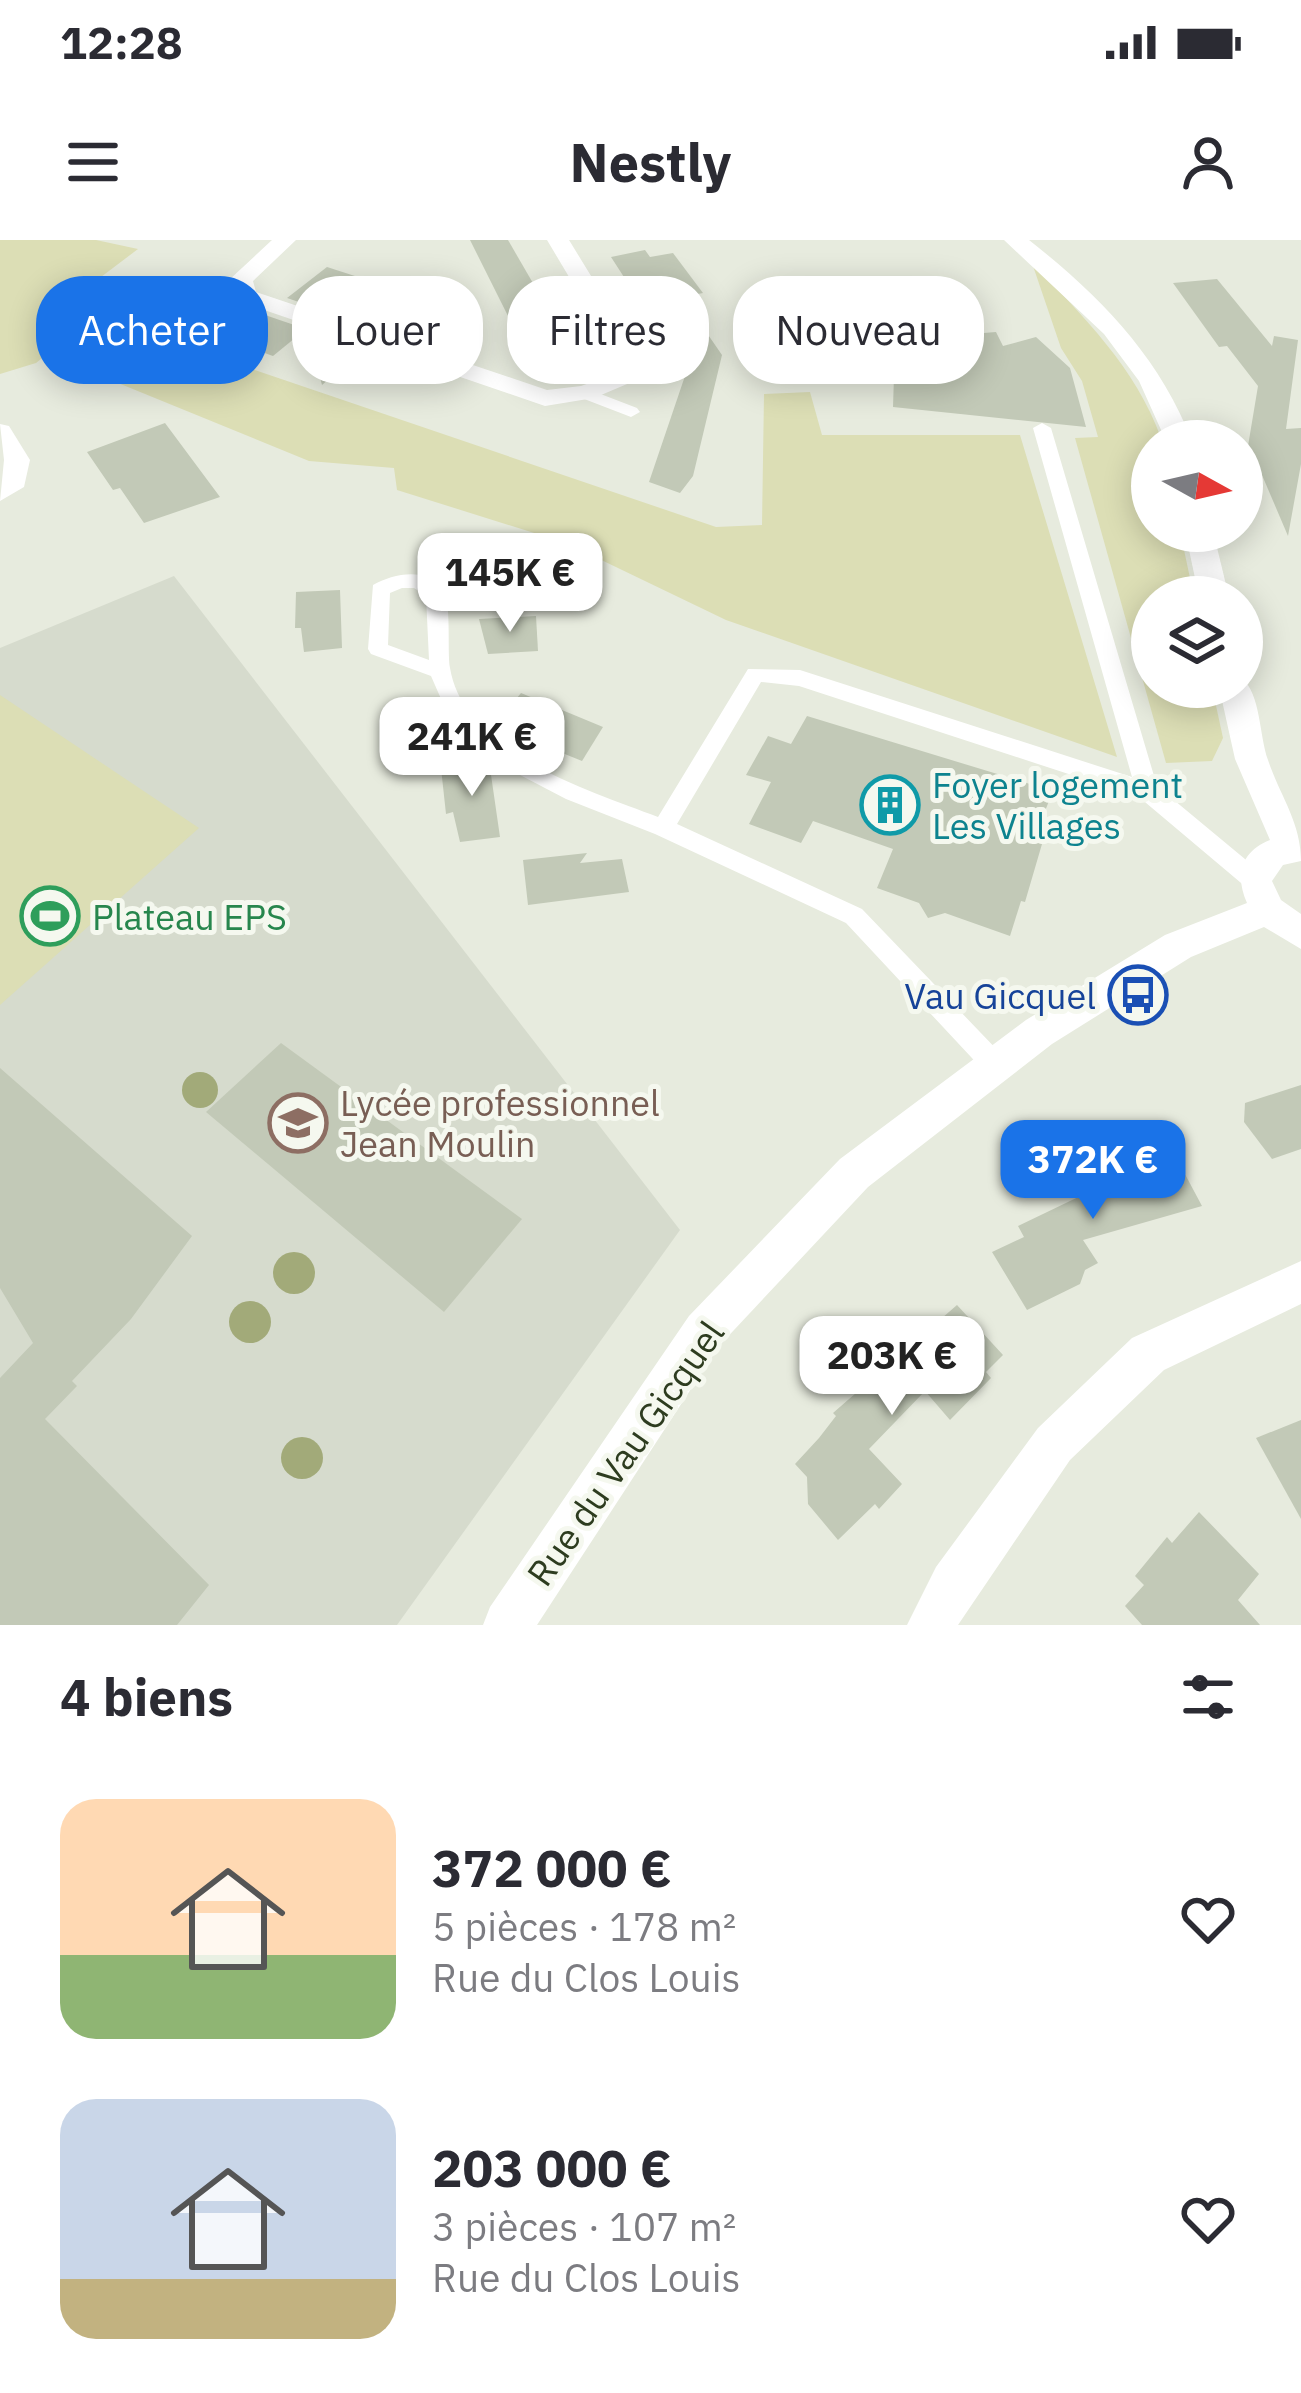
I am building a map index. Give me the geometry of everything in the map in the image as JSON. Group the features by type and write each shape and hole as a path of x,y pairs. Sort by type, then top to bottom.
{"street":[{"path":"285,240 241,280 246,296 545,398 585,394 633,376 633,364 558,240"},
{"path":"1015,240 1080,291 1122,339 1161,392 1171,420"},
{"path":"0,432 17,460 14,481 0,492"},
{"path":"1240,708 1251,758 1279,830 1296,847 1264,858 1275,909"},
{"name":"Rue du Vau Gicquel","path":"508,1625 704,1330 854,1173 994,1064 1178,946 1275,909"},
{"path":"932,1625 953,1584 1054,1444 1148,1354 1301,1282"}],"lane":[{"path":"585,394 631,412"},
{"path":"1042,428 1147,791"},
{"path":"440,672 378,650 380,590 392,581 425,583 436,593 440,672 448,700 481,742 591,800 854,916 994,1064"},
{"path":"663,828 755,674 800,678 1147,791 1275,909"}],"shaded area":[{"name":"Lycée professionnel Jean Moulin","path":"174,576 680,1230 397,1625 0,1625 0,648"}],"green space":[{"path":"0,240 96,240 138,249 102,276 36,276 36,363 0,374"},
{"path":"1032,263 1123,366 1153,420 1131,420 1131,552 1184,552 1190,576 1131,576 1131,638 1075,438 1098,437 1082,381 1061,348"},
{"path":"268,374 716,527 762,525 764,394 810,392 822,435 1020,435 1117,757 726,620 566,543 397,490 394,468 309,461 120,384 268,384"},
{"name":"Plateau EPS","path":"0,695 199,828 0,1005"},
{"path":"1151,708 1217,708 1223,738 1212,761 1166,763"}],"building":[{"path":"470,240 508,240 529,276 507,276 507,314"},
{"path":"645,250 650,257 673,253 690,276 623,276 611,257"},
{"path":"327,267 355,276 315,276"},
{"path":"1217,279 1272,346 1274,336 1298,340 1286,429 1301,428 1301,464 1288,536 1263,477 1263,420 1252,420 1258,386 1227,346 1219,347 1173,283"},
{"path":"268,316 292,324 292,340 273,356 268,354"},
{"path":"996,332 1003,346 1036,337 1070,368 1086,427 893,407 894,384 984,384 984,333"},
{"path":"709,336 722,355 693,476 680,493 649,482 682,384 709,384"},
{"path":"165,423 220,497 144,523 87,452"},
{"path":"340,590 342,648 304,652 301,628 295,628 296,592"},
{"path":"536,616 538,651 488,654 479,619"},
{"path":"521,693 603,727 582,761 508,731 504,714"},
{"name":"Foyer logement Les Villages","path":"807,716 1053,791 1033,841 1042,844 1010,936 945,913 928,918 919,903 877,888 893,849 813,821 801,843 749,824 771,782 746,775 768,736 791,744"},
{"path":"475,749 489,761 500,837 460,842 453,812 446,814 441,768 462,766"},
{"path":"587,853 580,863 622,859 629,892 528,905 523,860"},
{"path":"281,1043 522,1219 444,1312 206,1112"},
{"path":"0,1068 192,1236 131,1319 72,1381 77,1386 45,1419 209,1585 177,1625 0,1625 0,1378 33,1343 0,1288"},
{"path":"1301,1085 1301,1149 1272,1159 1244,1122 1245,1103"},
{"path":"1171,1148 1202,1206 1083,1240 1098,1263 1085,1270 1080,1284 1027,1310 992,1252 1024,1237 1018,1226 1095,1189 1086,1170 1117,1161 1119,1154 1136,1149 1146,1155"},
{"path":"957,1305 1003,1355 986,1372 991,1378 950,1420 925,1391 869,1449 902,1484 879,1509 875,1504 838,1540 808,1504 807,1477 795,1464 836,1416 833,1413"},
{"path":"1301,1420 1301,1519 1256,1438"},
{"path":"1199,1512 1259,1574 1238,1600 1260,1625 1142,1625 1125,1606 1144,1585 1135,1576 1167,1537 1172,1543"}],"place":[{"name":"Foyer logement Les Villages","path":"890,805"},
{"name":"Plateau EPS","path":"50,916"},
{"name":"Vau Gicquel","path":"1138,995"},
{"name":"Lycée professionnel Jean Moulin","path":"298,1123"}]}
